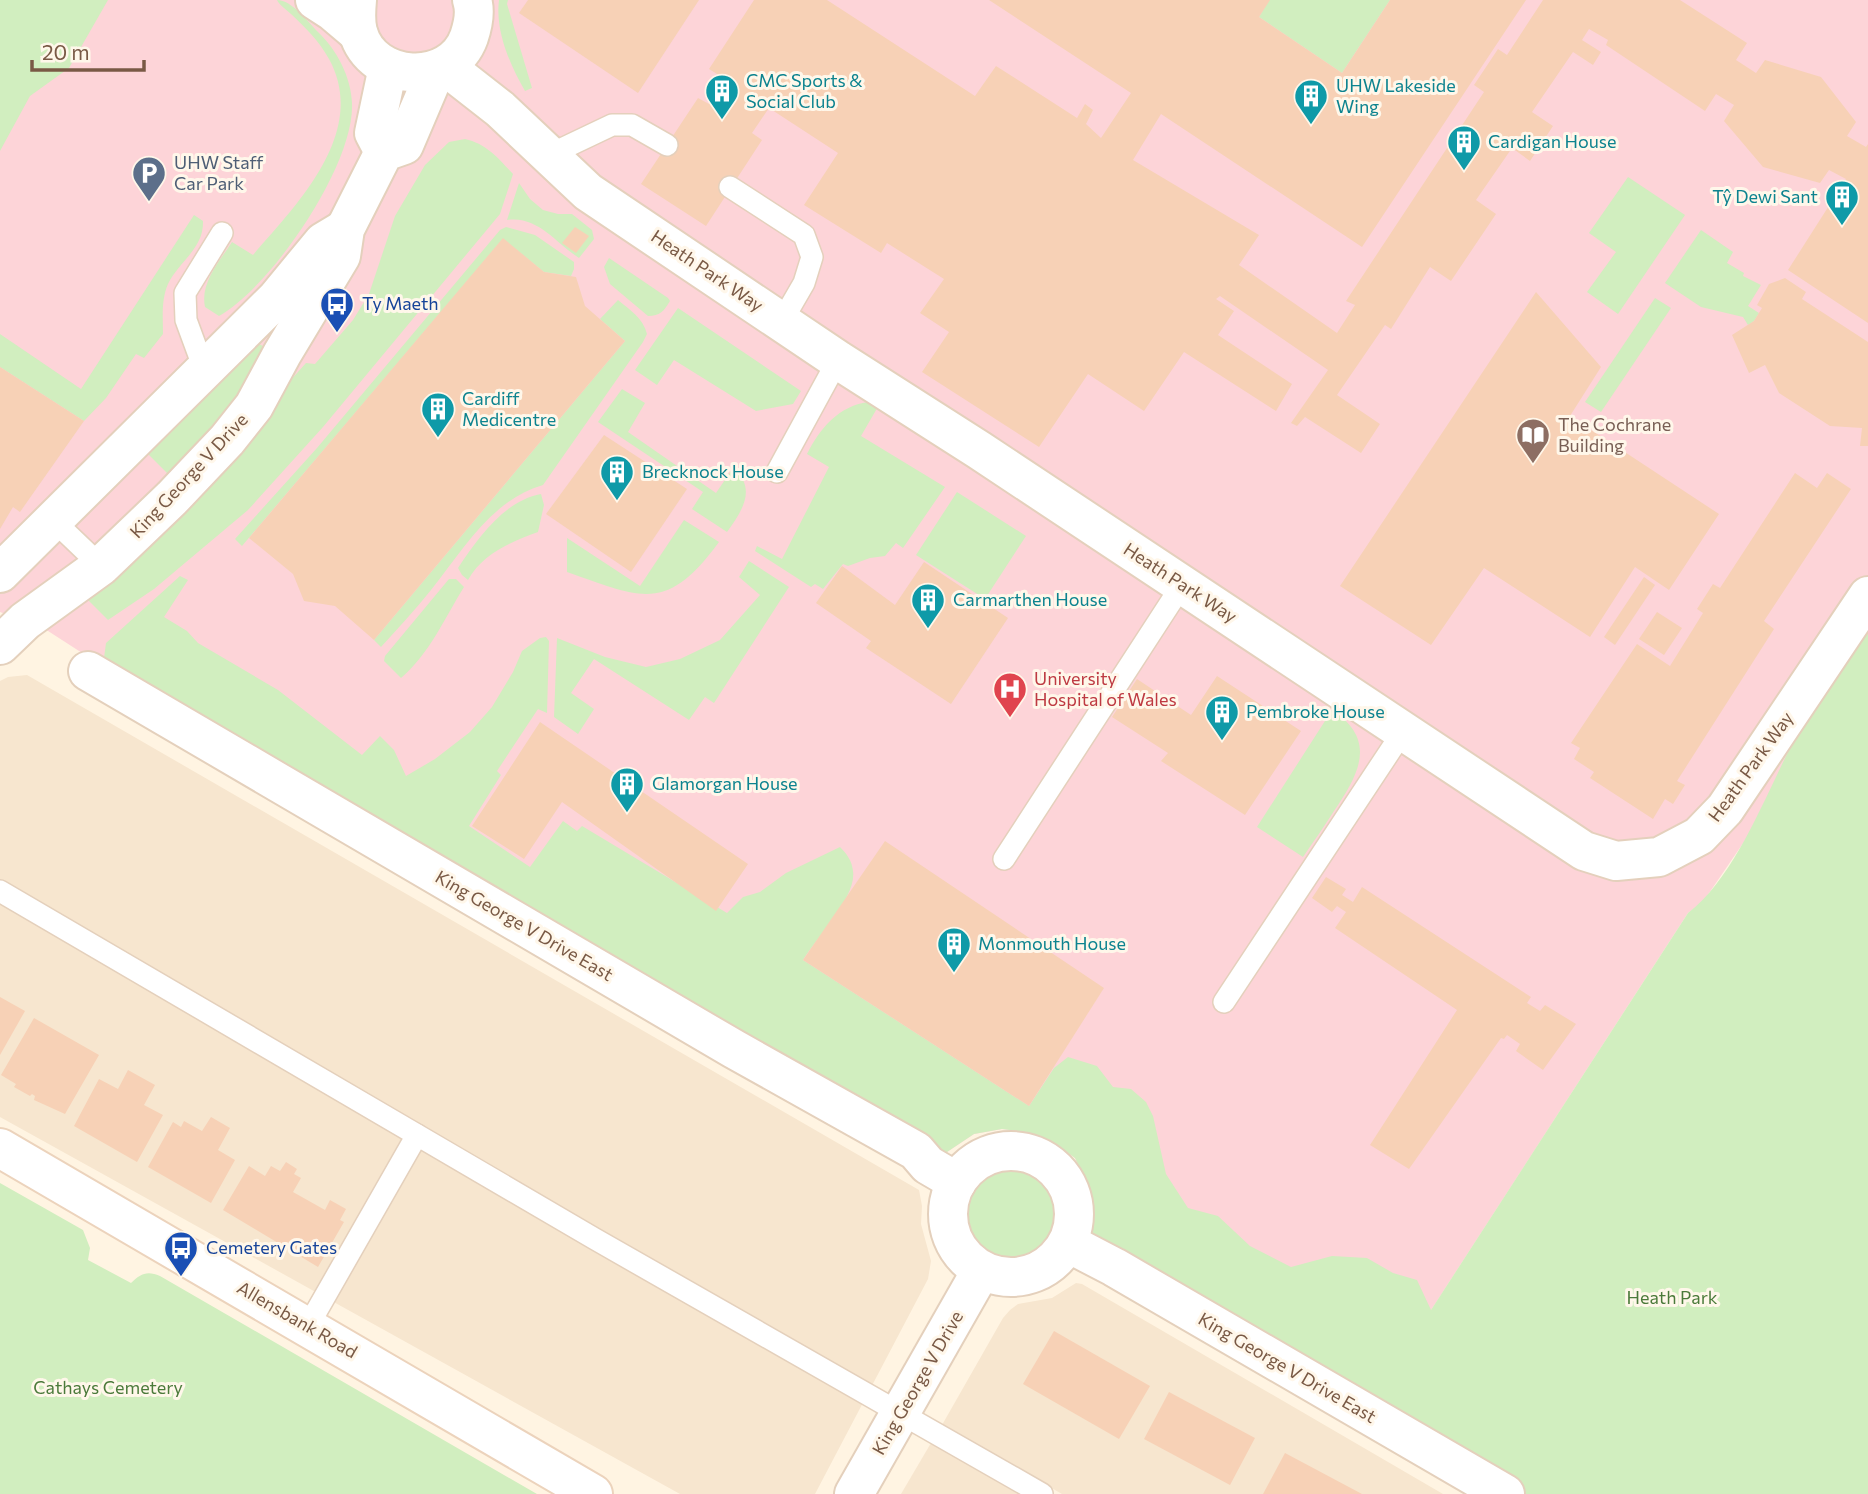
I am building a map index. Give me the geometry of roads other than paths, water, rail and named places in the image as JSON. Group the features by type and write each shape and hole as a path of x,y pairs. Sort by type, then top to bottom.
{"street":[{"name":"King George V Drive","path":"0,645 25,621 101,566 172,499 227,440 254,406 341,256 345,229 384,152 404,145 440,68 457,57 466,44 473,25 472,0"},
{"path":"338,9 366,49 388,67 416,74 440,68"},
{"path":"384,152 374,133 388,67"},
{"name":"Heath Park Way","path":"440,68 500,109 588,192 838,360 1404,730 1584,851 1616,861 1659,857 1699,836 1725,809 1868,596"},
{"name":"King George V Drive","path":"0,573 276,299 323,242 345,229"},
{"name":"King George V Drive East","path":"88,671 723,1042 916,1151 928,1165 957,1182"},
{"name":"Allensbank Road","path":"0,1148 593,1494"},
{"path":"1003,1151 1023,1152 1041,1158 1057,1170 1068,1186 1074,1205 1074,1224 1068,1243 1055,1260 1038,1272 1017,1278 981,1271 965,1258 955,1244 950,1230 947,1214 957,1182 967,1168 984,1156 1003,1151"},
{"name":"King George V Drive East","path":"1068,1243 1506,1494"},
{"name":"King George V Drive","path":"854,1494 981,1271"}],"lane":[{"path":"549,155 612,125 632,125 667,145"},
{"path":"730,187 804,235 812,257 804,283 782,321"},
{"path":"204,369 186,320 185,293 222,233"},
{"path":"777,472 838,360"},
{"path":"52,519 101,566"},
{"path":"1004,859 1182,584"},
{"path":"1224,1002 1404,730"},
{"path":"0,891 595,1239 1042,1494"},
{"path":"308,1326 417,1135"}],"place":[{"name":"CMC Sports & Social Club","path":"722,121"},
{"name":"UHW Lakeside Wing","path":"1311,126"},
{"name":"Cardigan House","path":"1464,172"},
{"name":"UHW Staff Car Park","path":"149,203"},
{"name":"Tŷ Dewi Sant","path":"1842,227"},
{"name":"Ty Maeth","path":"337,334"},
{"name":"Cardiff Medicentre","path":"438,439"},
{"name":"The Cochrane Building","path":"1533,465"},
{"name":"Brecknock House","path":"617,502"},
{"name":"Carmarthen House","path":"928,630"},
{"name":"University Hospital of Wales","path":"1010,719"},
{"name":"Pembroke House","path":"1222,742"},
{"name":"Glamorgan House","path":"627,814"},
{"name":"Monmouth House","path":"954,974"},
{"name":"Cemetery Gates","path":"181,1278"}],"park label":[{"name":"Heath Park","path":"1672,1298"},
{"name":"Cathays Cemetery","path":"108,1388"}]}
